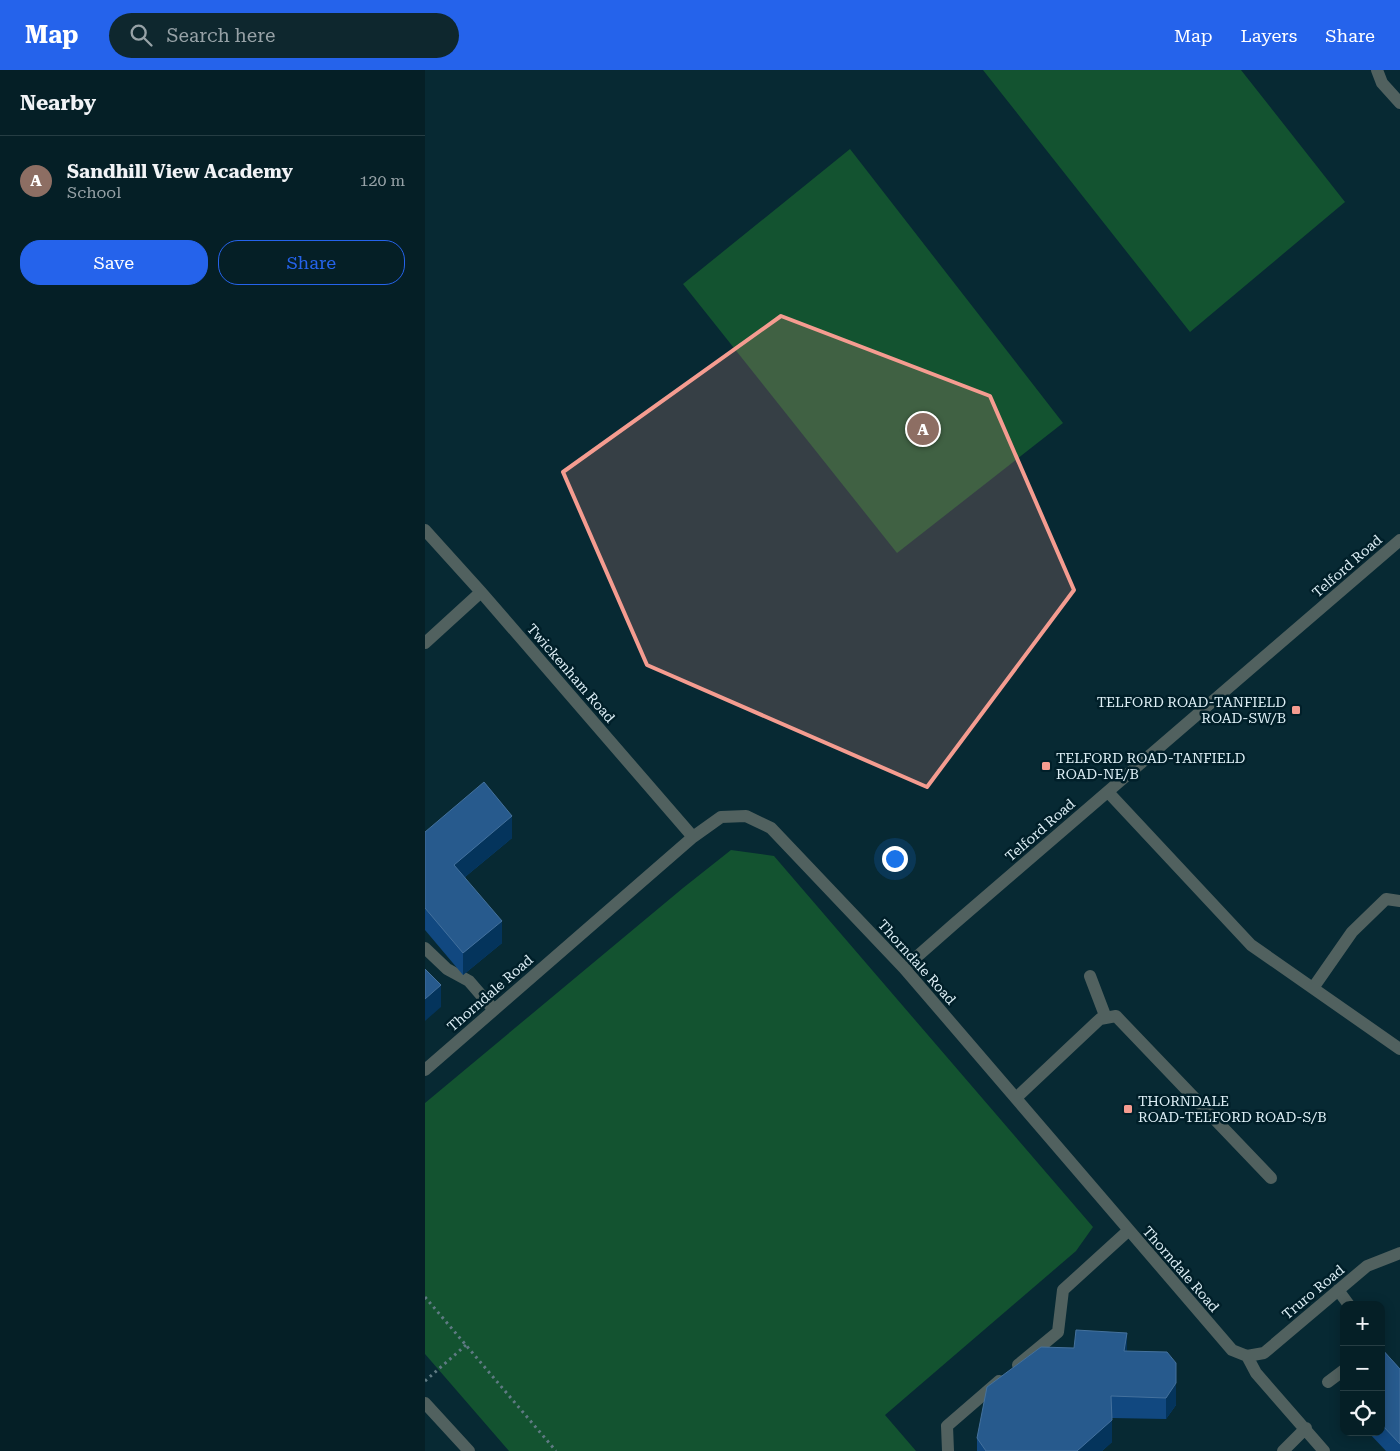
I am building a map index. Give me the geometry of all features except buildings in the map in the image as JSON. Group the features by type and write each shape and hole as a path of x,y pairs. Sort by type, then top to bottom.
{"street":[{"path":"1377,70 1383,83 1400,103"},
{"name":"Twickenham Road","path":"425,530 693,837"},
{"name":"Telford Road","path":"905,968 1400,540"},
{"path":"425,643 481,592"},
{"path":"1108,792 1251,945 1400,1048"},
{"name":"Thorndale Road","path":"425,1070 693,837 721,817 746,816 771,828 905,968 1232,1350 1247,1356 1256,1373 1325,1451"},
{"path":"1313,988 1352,932 1386,899 1400,901"},
{"path":"425,948 447,969 469,980 494,1010"},
{"path":"1090,976 1106,1018"},
{"path":"1016,1098 1100,1019 1116,1016 1271,1178"},
{"path":"948,1451 947,1426 1058,1332 1063,1290 1129,1230"},
{"name":"Truro Road","path":"1247,1356 1264,1353 1367,1266 1400,1253"},
{"path":"1338,1290 1346,1301"},
{"path":"1328,1382 1340,1373"},
{"path":"425,1403 469,1451"},
{"path":"1283,1451 1305,1428"}],"path":[{"path":"425,1297 557,1451"},
{"path":"425,1381 466,1345"}],"highlighted area":[{"path":"781,316 990,396 1074,590 927,787 647,665 563,472"}],"green space":[{"path":"983,70 1241,70 1345,202 1190,332"},
{"path":"850,149 1063,423 897,553 683,284"},
{"path":"731,850 774,856 1093,1227 1076,1251 885,1415 916,1451 509,1451 425,1354 425,1103"}],"place":[{"name":"Sandhill View Academy","path":"923,429"},
{"name":"TELFORD ROAD-TANFIELD ROAD-SW/B","path":"1296,710"},
{"name":"TELFORD ROAD-TANFIELD ROAD-NE/B","path":"1046,766"},
{"name":"THORNDALE ROAD-TELFORD ROAD-S/B","path":"1128,1109"}]}
